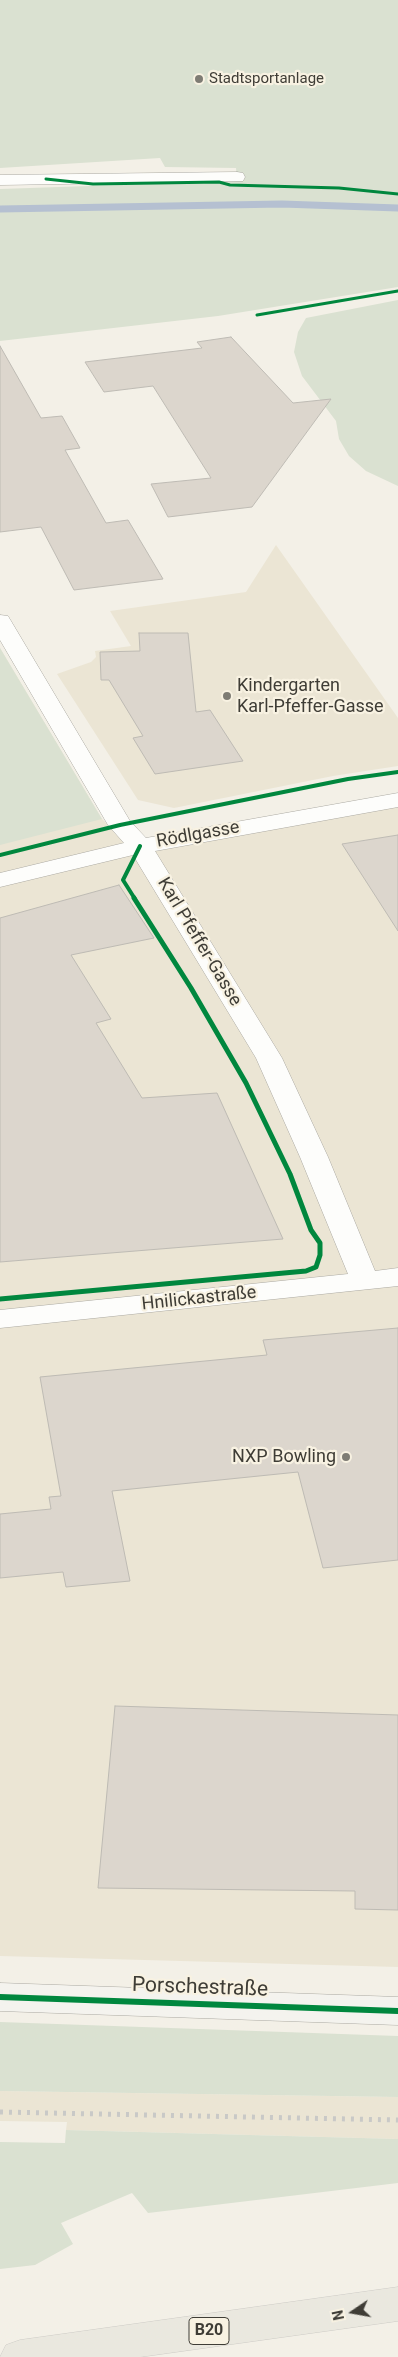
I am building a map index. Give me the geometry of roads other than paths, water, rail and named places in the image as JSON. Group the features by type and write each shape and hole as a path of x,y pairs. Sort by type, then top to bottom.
{"main road":[{"name":"B20","path":"20,2357 398,2304"}],"street":[{"path":"0,180 237,177"},
{"name":"Karl Pfeffer-Gasse","path":"0,622 120,825 140,846 269,1058 314,1157 365,1281"},
{"name":"Rödlgasse","path":"0,880 140,846 398,800"},
{"name":"Hnilickastraße","path":"0,1319 398,1277"},
{"name":"Porschestraße","path":"0,1997 398,2011"}],"waterway":[{"path":"0,209 282,204 398,208"}],"railway":[{"path":"0,2112 398,2120"}],"place":[{"name":"Stadtsportanlage","path":"199,79"},
{"name":"Kindergarten Karl-Pfeffer-Gasse","path":"227,696"},
{"name":"NXP Bowling","path":"346,1457"}]}
